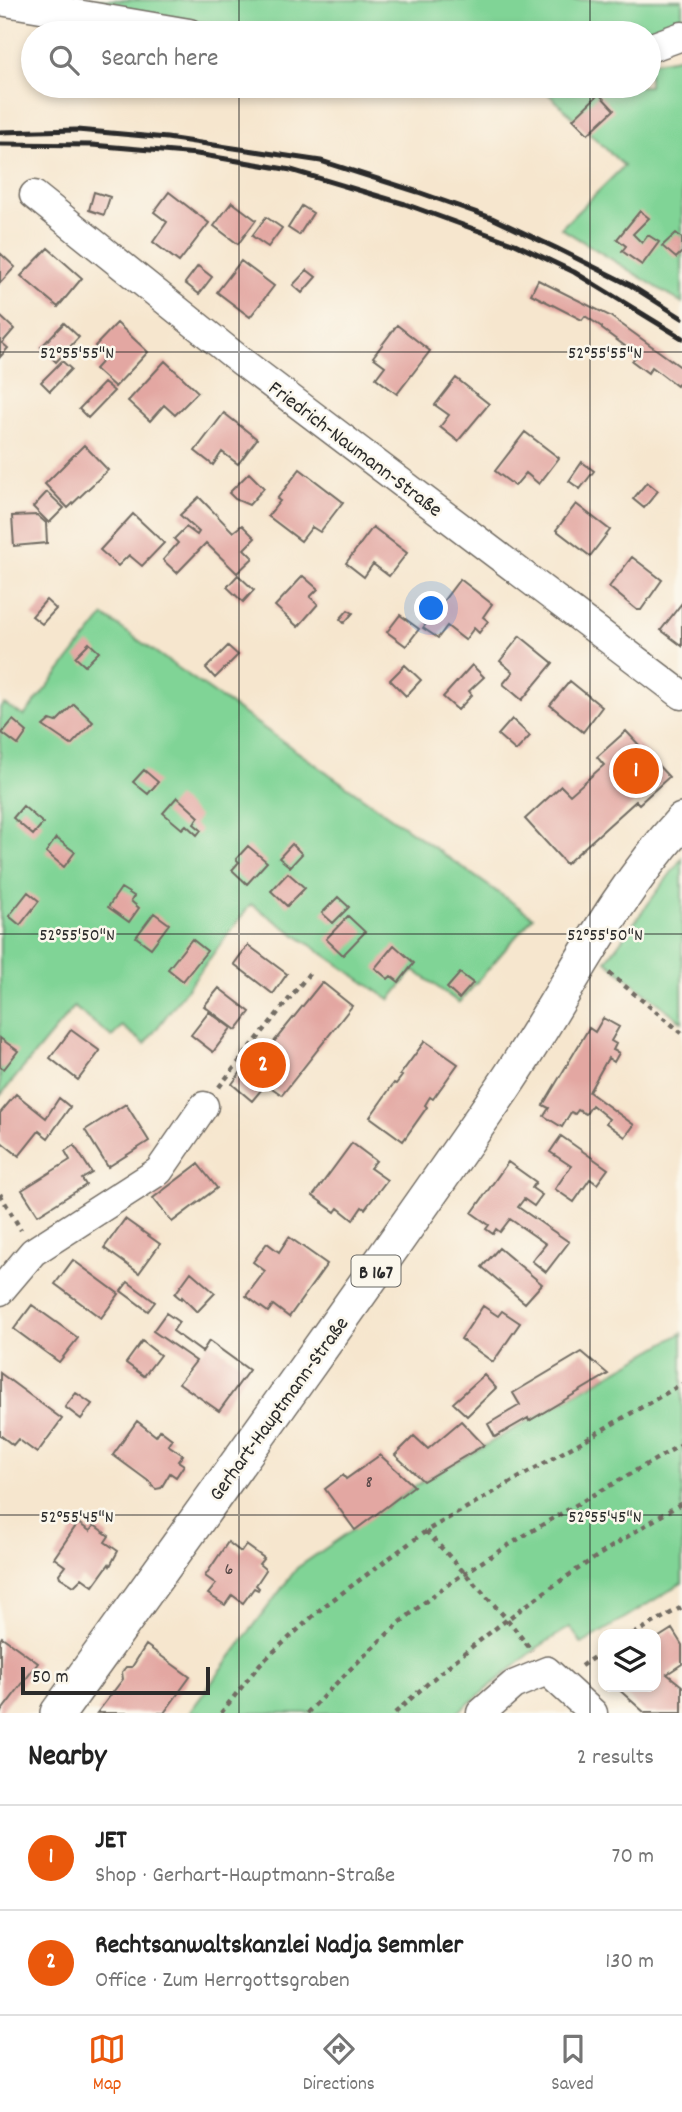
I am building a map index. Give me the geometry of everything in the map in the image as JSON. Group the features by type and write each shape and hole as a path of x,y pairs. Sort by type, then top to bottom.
{"main road":[{"name":"Gerhart-Hauptmann-Straße","path":"58,1713 322,1348 499,1094 633,882 659,846 682,821"}],"street":[{"path":"0,1 118,21"},
{"path":"661,44 682,36"},
{"name":"Friedrich-Naumann-Straße","path":"34,195 241,361 682,695"},
{"path":"0,1291 33,1252 159,1171 204,1106"},
{"path":"481,1713 513,1685 547,1671 593,1713"}],"path":[{"path":"204,1106 312,970"},
{"path":"607,972 682,1033"},
{"path":"0,1194 33,1252"},
{"path":"221,1713 260,1664 323,1606 426,1531 682,1384"},
{"path":"307,1713 376,1643 465,1574 535,1529 682,1444"},
{"path":"395,1713 442,1669 507,1619 682,1503"},
{"path":"426,1531 507,1619 547,1671"},
{"path":"642,1629 682,1607"}],"green space":[{"path":"67,0 682,0 682,23 661,29 661,21 194,21"},
{"path":"682,54 682,303 561,228 624,166 553,98 661,98 661,61 677,58"},
{"path":"104,616 533,917 459,1003 414,970 390,1000 251,904 145,1044 122,1026 112,1037 74,1007 0,1096 0,708 4,704 24,716"},
{"path":"682,858 682,1022 606,961"},
{"path":"682,1333 682,1583 607,1629 598,1629 598,1634 582,1644 570,1627 537,1648 457,1713 189,1713 297,1568 423,1481"}],"building":[{"path":"595,98 603,98 614,110 588,134 573,119"},
{"path":"94,192 110,197 104,215 89,210"},
{"path":"169,192 209,223 179,262 153,242 167,222 154,212"},
{"path":"232,202 256,220 238,244 214,226"},
{"path":"302,206 313,213 299,235 288,228"},
{"path":"640,211 649,218 633,234 642,243 648,235 659,242 642,265 622,251 626,246 617,239"},
{"path":"266,217 282,228 268,247 252,236"},
{"path":"676,233 682,238 682,252 676,258 662,246"},
{"path":"48,248 82,278 58,307 21,276"},
{"path":"0,253 15,267 0,283"},
{"path":"241,261 274,286 250,317 217,292"},
{"path":"198,266 212,277 199,294 185,283"},
{"path":"307,270 316,277 302,293 293,285"},
{"path":"538,280 610,316 682,368 682,379 677,386 652,367 648,373 632,361 637,355 585,316 582,320 531,294"},
{"path":"0,316 14,329 2,343 8,348 0,357"},
{"path":"64,323 79,337 56,362 41,347"},
{"path":"117,323 148,352 115,387 95,369 106,357 95,346"},
{"path":"397,325 430,351 397,394 376,378 385,366 373,357"},
{"path":"62,361 71,369 50,391 41,382"},
{"path":"165,361 198,392 175,415 164,405 150,421 128,401"},
{"path":"456,378 489,404 458,441 440,427 449,415 435,405"},
{"path":"104,383 114,391 88,418 79,409"},
{"path":"224,413 257,439 238,464 222,452 213,465 195,451"},
{"path":"525,432 559,458 539,484 526,473 515,486 495,471"},
{"path":"84,445 108,470 68,508 45,484"},
{"path":"582,462 594,471 580,489 569,481"},
{"path":"300,469 343,502 320,532 312,527 301,541 268,516 280,501 277,499"},
{"path":"249,473 264,488 249,505 229,493"},
{"path":"647,482 658,491 644,508 633,499"},
{"path":"47,492 64,508 49,523 33,507"},
{"path":"199,497 233,532 242,525 255,538 244,549 253,558 237,573 206,543 177,573 163,560 178,543 174,539 186,527 197,535 199,532 180,515"},
{"path":"576,504 610,530 590,556 556,530"},
{"path":"133,514 164,543 142,566 129,555 118,566 100,550"},
{"path":"37,515 46,523 47,543 14,546 12,516"},
{"path":"373,527 407,553 389,576 373,564 364,577 346,563"},
{"path":"632,557 662,580 641,610 637,610 609,587"},
{"path":"238,575 254,590 243,602 227,587"},
{"path":"303,576 318,589 310,597 318,604 298,627 275,606"},
{"path":"460,579 492,604 483,617 488,621 479,633 474,628 465,640 447,626 438,638 423,628"},
{"path":"46,600 56,609 42,624 32,616"},
{"path":"682,603 682,646 661,630"},
{"path":"348,610 353,613 344,623 340,619"},
{"path":"400,615 419,629 406,646 387,632"},
{"path":"520,636 553,663 522,700 503,684 513,672 500,661"},
{"path":"89,643 99,652 85,666 75,657"},
{"path":"228,646 238,655 215,678 206,668"},
{"path":"405,665 421,680 406,696 390,680"},
{"path":"472,665 484,677 469,691 472,695 458,710 443,697"},
{"path":"570,681 602,707 583,732 550,705"},
{"path":"74,704 93,722 71,745 43,726 50,720 56,722"},
{"path":"512,719 530,736 516,751 498,735"},
{"path":"13,720 27,732 18,745 2,733"},
{"path":"626,731 669,777 639,804 636,801 566,864 525,819 561,786 570,795 604,765 597,757"},
{"path":"144,770 158,782 148,794 133,782"},
{"path":"177,797 199,817 194,824 201,830 197,835 186,825 182,829 163,813"},
{"path":"23,806 43,823 33,835 13,818"},
{"path":"56,838 75,852 64,867 46,852"},
{"path":"292,844 302,854 290,867 279,858"},
{"path":"248,846 267,862 247,884 232,870 239,862 236,859"},
{"path":"288,873 305,888 287,906 271,891"},
{"path":"121,888 134,896 131,901 139,908 129,922 108,907"},
{"path":"28,892 39,901 20,925 9,916"},
{"path":"338,897 349,907 333,923 322,913"},
{"path":"154,913 169,924 151,948 136,937"},
{"path":"348,916 365,932 343,955 326,939"},
{"path":"192,939 207,951 183,981 168,969"},
{"path":"248,945 287,974 273,994 234,964"},
{"path":"394,945 414,963 399,982 391,976 388,979 375,968"},
{"path":"460,973 473,983 459,999 447,988"},
{"path":"322,982 352,1006 282,1095 266,1084 252,1101 232,1084 259,1048 265,1053"},
{"path":"219,988 250,1012 236,1030 204,1006"},
{"path":"209,1012 231,1028 213,1052 191,1035"},
{"path":"603,1018 619,1027 611,1041 616,1044 613,1050 619,1053 614,1062 608,1058 589,1092 634,1125 625,1137 606,1123 609,1119 592,1105 586,1114 578,1110 575,1114 571,1112 562,1127 544,1116 549,1108 543,1105 589,1028 595,1032"},
{"path":"71,1030 100,1051 78,1080 50,1058"},
{"path":"0,1038 18,1051 4,1069 0,1067"},
{"path":"425,1041 458,1064 433,1099 430,1097 425,1105 427,1107 403,1141 370,1117"},
{"path":"16,1094 46,1118 59,1098 70,1107 48,1138 39,1131 19,1156 0,1141 0,1113"},
{"path":"126,1104 149,1141 108,1167 85,1130"},
{"path":"561,1136 608,1169 597,1184 590,1179 574,1202 555,1189 571,1166 550,1152"},
{"path":"352,1143 376,1161 370,1168 387,1180 353,1220 338,1208 335,1212 313,1196"},
{"path":"74,1145 92,1173 82,1179 86,1185 38,1215 22,1190 70,1160 65,1151"},
{"path":"508,1162 536,1182 532,1188 542,1195 534,1206 524,1199 518,1207 569,1242 546,1272 532,1261 546,1244 510,1219 500,1232 496,1229 493,1234 486,1229 489,1225 472,1213"},
{"path":"198,1164 217,1188 172,1222 153,1198"},
{"path":"125,1219 160,1244 139,1273 104,1248"},
{"path":"289,1237 327,1264 289,1317 273,1305 268,1312 246,1296 265,1271 253,1262 267,1243 279,1252"},
{"path":"499,1248 542,1284 525,1303 482,1267"},
{"path":"73,1260 119,1294 101,1318 55,1284"},
{"path":"191,1272 215,1293 197,1312 182,1297 181,1299 175,1294"},
{"path":"128,1282 155,1302 148,1311 121,1291"},
{"path":"32,1305 78,1338 59,1362 14,1329"},
{"path":"483,1306 498,1316 502,1311 520,1323 493,1362 461,1339"},
{"path":"166,1313 179,1322 173,1331 202,1352 209,1341 249,1370 219,1411 179,1383 196,1361 153,1331"},
{"path":"142,1341 160,1355 144,1376 126,1363"},
{"path":"582,1352 608,1374 529,1421 528,1418 495,1437 488,1424 520,1405 513,1393"},
{"path":"0,1373 62,1419 37,1453 18,1439 13,1445 0,1435"},
{"path":"484,1375 496,1388 467,1416 453,1403"},
{"path":"76,1393 92,1404 81,1419 65,1407"},
{"path":"137,1421 156,1436 160,1430 172,1439 168,1445 183,1455 178,1461 184,1465 176,1477 170,1473 161,1488 156,1489 113,1455"},
{"path":"461,1421 484,1445 423,1481 395,1455 414,1436 428,1449"},
{"path":"380,1455 414,1486 355,1530 325,1489 343,1475 346,1479"},
{"path":"78,1523 90,1531 94,1525 109,1536 105,1542 118,1551 110,1566 109,1564 93,1586 82,1578 74,1586 60,1577 59,1574 65,1566 54,1558"},
{"path":"228,1542 241,1552 246,1545 264,1558 259,1564 266,1570 256,1585 258,1590 254,1588 243,1603 232,1595 225,1605 208,1594 216,1584 205,1576"},
{"path":"672,1629 682,1645 682,1664 667,1674 682,1686 682,1713 645,1713 622,1692 661,1692 661,1636"},
{"path":"2,1637 38,1663 0,1713 0,1640"},
{"path":"146,1645 190,1677 164,1713 97,1713 123,1679 122,1672 126,1667 132,1667"}],"railway":[{"path":"0,132 77,130 167,138 321,161 492,218 630,285 682,318"},
{"path":"0,144 92,145 197,154 291,170 405,204 515,244 574,272 682,338"}],"place":[{"name":"JET","path":"636,771"},
{"name":"Rechtsanwaltskanzlei Nadja Semmler","path":"263,1065"}]}
